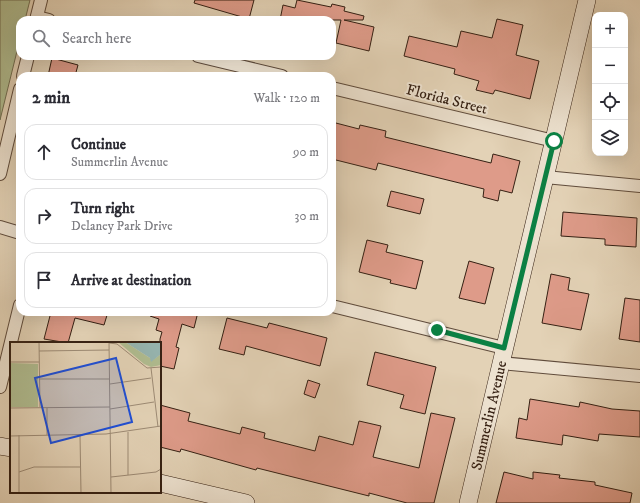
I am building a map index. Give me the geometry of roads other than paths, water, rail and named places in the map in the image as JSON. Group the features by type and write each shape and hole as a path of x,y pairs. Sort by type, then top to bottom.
{"street":[{"path":"38,16 41,0"},
{"name":"Summerlin Avenue","path":"468,503 587,0"},
{"path":"24,72 27,60"},
{"path":"215,60 265,72"},
{"name":"Florida Street","path":"336,89 554,141"},
{"path":"0,174 16,106"},
{"path":"545,177 640,186"},
{"path":"0,227 16,231"},
{"path":"336,307 502,356 640,376"},
{"path":"11,342 17,316"},
{"path":"0,387 10,346"},
{"path":"0,446 10,448"},
{"path":"161,483 235,502"}]}
